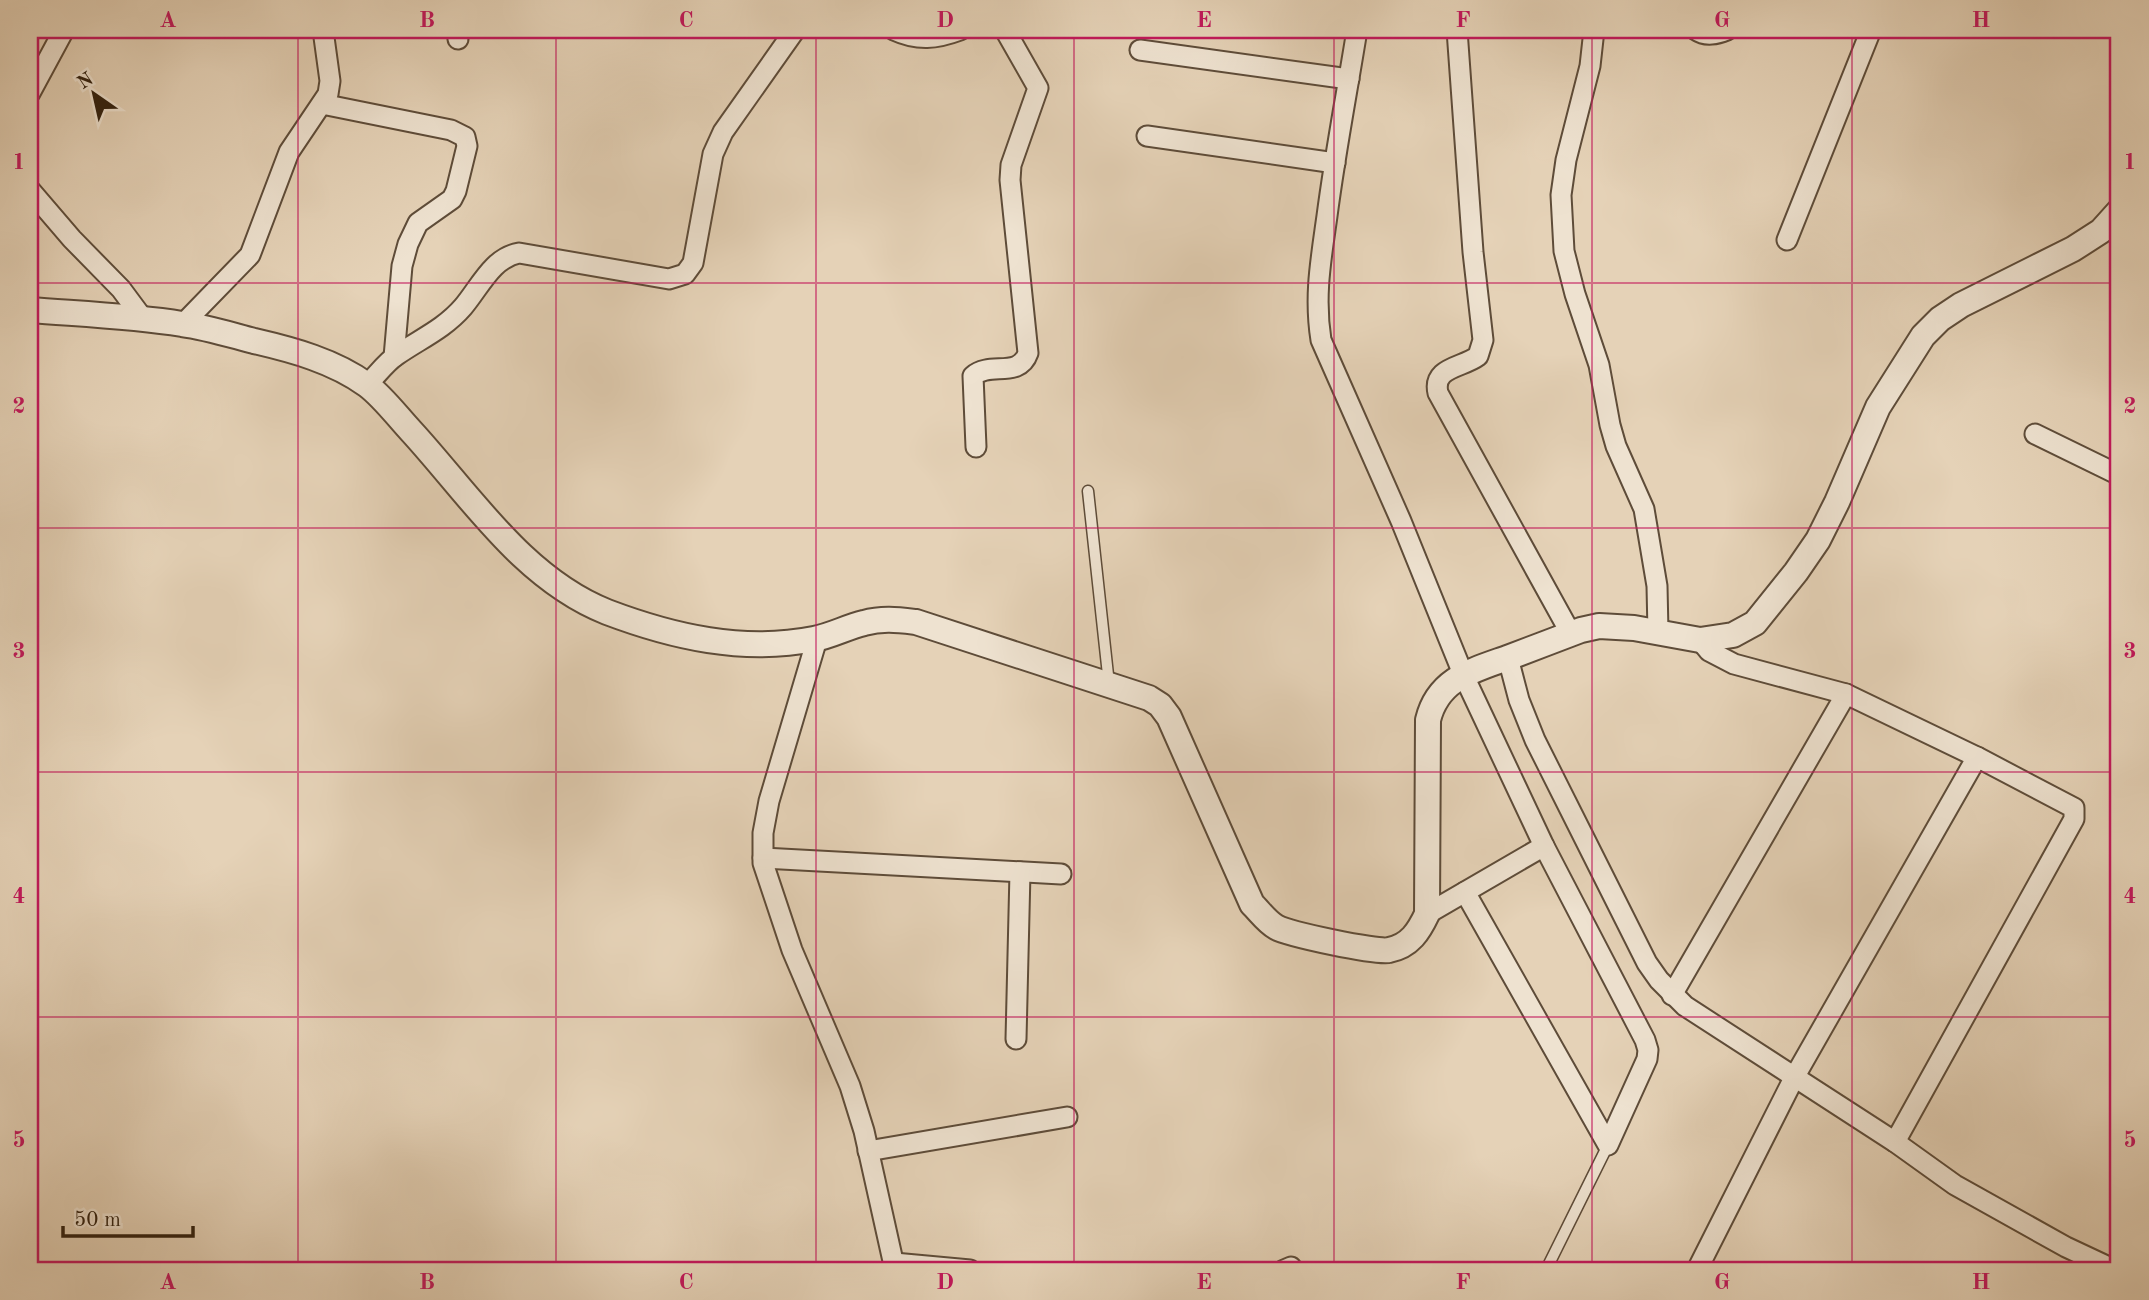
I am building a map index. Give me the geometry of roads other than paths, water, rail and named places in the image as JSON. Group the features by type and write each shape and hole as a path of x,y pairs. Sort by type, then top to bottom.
{"street":[{"path":"30,93 64,30"},
{"path":"183,324 250,255 289,152 328,94 330,81 323,30"},
{"path":"367,385 394,357 447,323 497,263 507,255 519,253 669,279 685,274 693,263 713,154 723,132 795,30"},
{"path":"894,30 909,37 923,38 940,38 960,30"},
{"path":"976,447 973,376 983,370 1016,368 1026,359 1028,353 1010,180 1011,165 1038,88 1005,30"},
{"path":"1357,30 1317,292 1321,340 1544,846 1648,1050 1647,1059 1608,1144"},
{"path":"1457,30 1473,252 1483,341 1478,356 1450,369 1439,377 1436,383 1438,393 1571,634"},
{"path":"1594,30 1590,66 1566,160 1561,195 1564,251 1575,294 1599,365 1613,435 1644,509 1656,573 1658,632"},
{"path":"1696,30 1716,34 1727,30"},
{"path":"1787,240 1871,30"},
{"path":"1140,50 1349,79"},
{"path":"322,104 451,130 465,137 467,146 452,199 418,223 408,244 402,266 394,357"},
{"path":"1147,136 1335,163"},
{"path":"30,190 72,239 121,289 144,320"},
{"path":"30,310 183,324 297,351 329,364 367,385 486,518 522,554 551,578 604,611 718,643 777,643 817,639 872,621 906,621 1149,698 1160,705 1169,717 1252,904 1275,927 1294,935 1387,951 1403,945 1418,933 1427,914 1428,720 1436,696 1452,681 1468,672 1599,626 1634,628 1700,640 1733,635 1755,622 1818,540 1878,407 1923,336 1940,319 1961,305 2101,231 2119,211"},
{"path":"2035,434 2119,475"},
{"path":"817,639 769,801 763,833 763,858 792,950 850,1086 894,1266 970,1270"},
{"path":"1700,640 1709,651 1734,664 1846,694 1977,757 2074,808 2074,819 1895,1142"},
{"path":"1504,659 1535,740 1647,963 1672,995 1895,1142 1955,1185 1996,1210 2115,1270"},
{"path":"1672,995 1846,694"},
{"path":"1697,1270 1795,1076 1977,757"},
{"path":"1427,914 1544,846"},
{"path":"763,858 1061,874"},
{"path":"1016,1039 1020,872"},
{"path":"1465,892 1608,1144"},
{"path":"868,1151 1067,1117"}],"lane":[{"path":"1088,491 1109,684"},
{"path":"1546,1270 1608,1144"}]}
